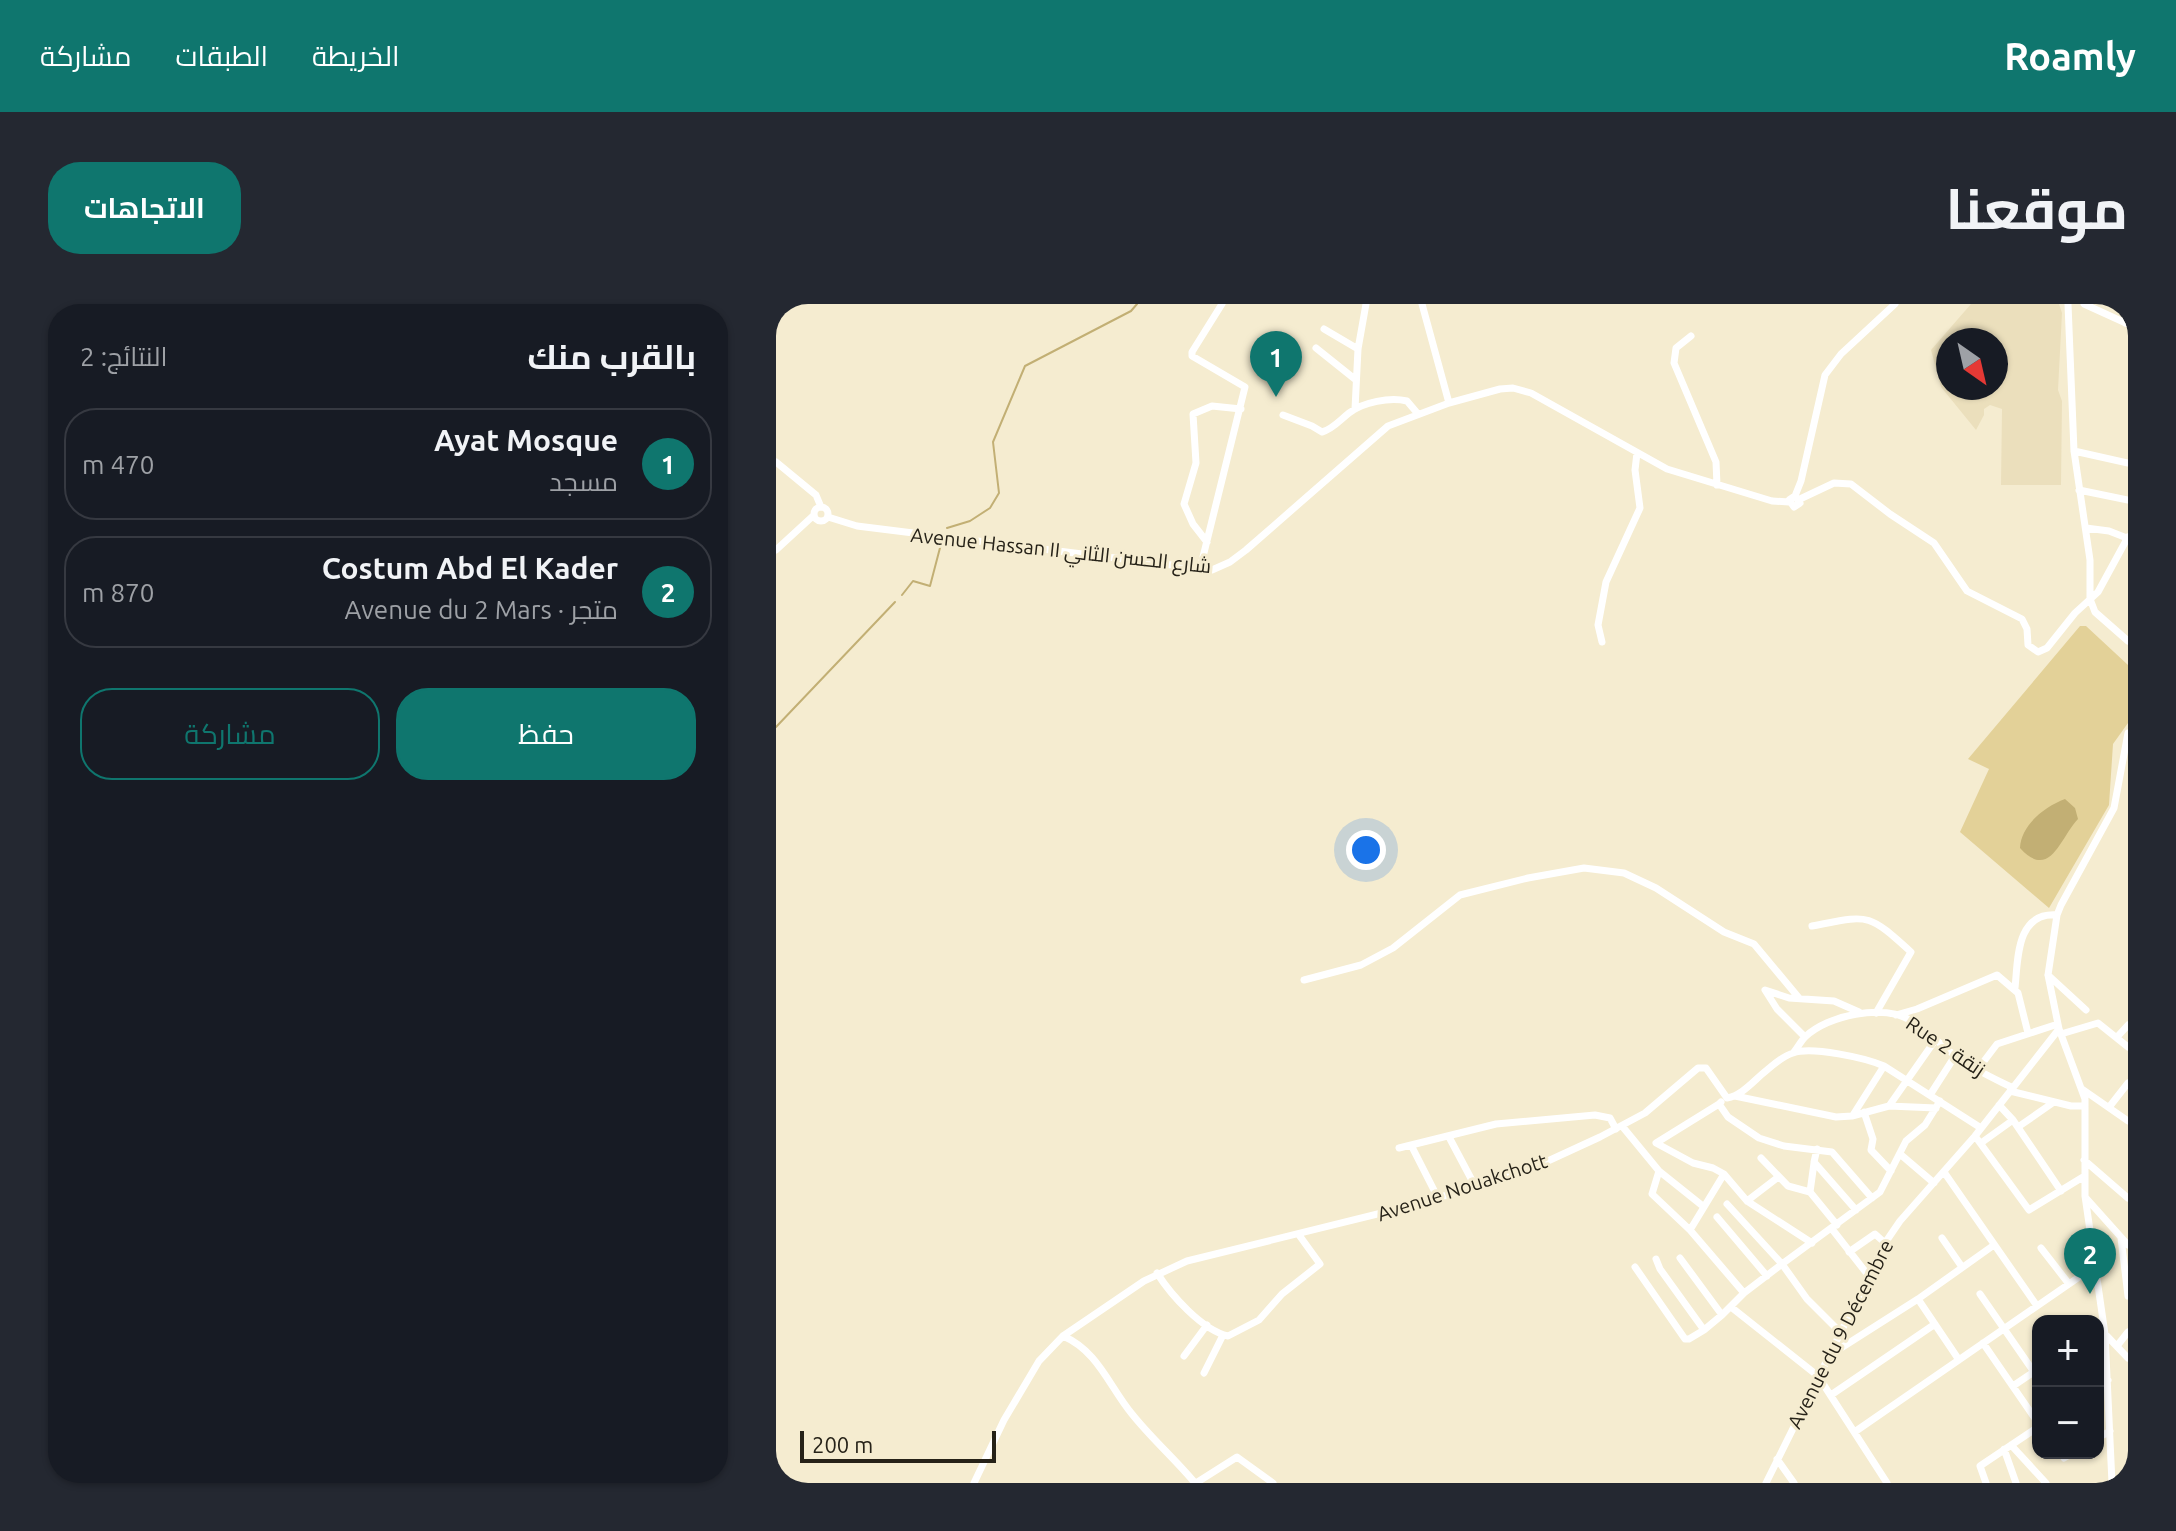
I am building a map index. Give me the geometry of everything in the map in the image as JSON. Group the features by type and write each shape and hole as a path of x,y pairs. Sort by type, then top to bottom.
{"street":[{"path":"1200,569 1241,409 1244,385 1192,354 1222,304"},
{"path":"1355,409 1358,349 1366,304"},
{"path":"1422,304 1449,403"},
{"path":"1794,499 1801,481 1825,375 1841,354 1895,304"},
{"path":"2068,304 2074,451 2090,560 2090,599 2095,612 2128,641"},
{"path":"2084,304 2099,307 2126,324 2128,305"},
{"path":"1324,329 1358,349"},
{"path":"1691,336 1676,348 1674,363 1716,462 1717,485"},
{"path":"1316,348 1356,380"},
{"name":"Avenue Hassan II شارع الحسن الثاني","path":"828,517 857,526 1212,570 1230,562 1379,433 1418,414 1500,389 1523,390 1667,469 1772,501 1794,499"},
{"path":"1283,415 1322,432 1331,429 1355,409 1401,399 1418,414"},
{"path":"1207,542 1193,524 1184,504 1196,463 1193,414 1212,406 1241,409"},
{"path":"2074,451 2128,463"},
{"path":"1602,642 1598,625 1606,582 1640,508 1635,470 1637,453"},
{"path":"776,462 816,495 821,507 827,510 828,517 819,521 814,515"},
{"path":"1794,499 1840,481 1851,484 1934,543 1967,591 2022,619 2027,629 2028,645 2038,652 2047,648 2098,592 2128,538 2109,531 2086,528"},
{"path":"2079,490 2128,500"},
{"path":"776,550 821,507"},
{"path":"2100,1315 2083,1177 2085,1106 2082,1089 2060,1031 2048,975 2057,915 2114,808 2128,733"},
{"path":"2120,775 2128,781"},
{"path":"1304,980 1361,965 1380,955 1403,942 1467,892 1584,868 1633,877 1714,926 1754,944 1799,998"},
{"path":"2015,988 2019,946 2023,936 2035,918 2046,914 2057,915"},
{"path":"1812,926 1861,917 1878,924 1911,952 1876,1013"},
{"path":"1896,1015 1997,975 2015,988 2028,1033"},
{"path":"2048,975 2086,1010"},
{"path":"1805,1037 1777,1009 1765,991 1834,1001 1859,1012"},
{"name":"Rue 2 زنقة","path":"1794,1052 1805,1037 1832,1021 1859,1012 1896,1015 1909,1019 1955,1056 2012,1089 2054,1102 2085,1106"},
{"path":"1978,1069 1997,1044 2049,1029 2060,1031 2098,1023 2128,1047"},
{"path":"2117,1037 2128,1025"},
{"name":"Avenue du 9 Décembre","path":"1766,1483 1885,1243 1934,1183 1978,1140 1981,1128 2060,1031"},
{"path":"1889,1106 1936,1039"},
{"path":"1645,1157 1656,1143 1735,1096 1768,1068 1794,1052 1817,1052 1884,1066 1930,1095 1938,1104 1981,1128"},
{"path":"1930,1095 1955,1056"},
{"path":"1852,1116 1884,1066"},
{"name":"Avenue Nouakchott","path":"974,1483 1004,1420 1039,1361 1063,1336 1157,1273 1187,1261 1438,1198 1537,1166 1619,1127 1658,1104 1698,1068 1706,1068 1722,1101"},
{"path":"2110,1106 2128,1083"},
{"path":"2082,1089 2128,1121"},
{"path":"1735,1096 1836,1117 1889,1106 1938,1104"},
{"path":"1722,1101 1728,1117 1759,1138 1784,1146 1832,1152 1872,1198"},
{"path":"2054,1102 1978,1140 2029,1210 2083,1177"},
{"path":"1635,1267 1685,1339 1689,1339 1722,1315 1744,1293 1872,1198 1884,1185 1906,1141 1925,1125 1938,1104"},
{"path":"1999,1105 2061,1191"},
{"path":"1864,1112 1873,1139 1871,1150 1891,1171"},
{"path":"1399,1148 1496,1124 1595,1115 1610,1118 1659,1171 1704,1207"},
{"path":"1449,1137 1475,1186"},
{"path":"1656,1143 1693,1163 1724,1174 1747,1201 1812,1243"},
{"path":"1411,1145 1438,1198"},
{"path":"1817,1149 1810,1192 1868,1275"},
{"path":"1900,1154 1934,1183"},
{"path":"1761,1158 1777,1178 1791,1188 1810,1192"},
{"path":"2084,1160 2128,1198"},
{"path":"1814,1162 1856,1210"},
{"path":"1659,1171 1652,1194 1690,1230 1744,1293"},
{"path":"1944,1172 2037,1306"},
{"path":"1690,1230 1724,1174"},
{"path":"1747,1201 1777,1178"},
{"path":"2085,1196 2128,1245"},
{"path":"1727,1204 1782,1264 1807,1299 1840,1332"},
{"path":"1717,1217 1767,1276"},
{"path":"1849,1252 1875,1234 1885,1243"},
{"path":"1157,1273 1176,1299 1207,1325 1228,1336 1255,1323 1282,1294 1319,1266 1319,1260 1299,1235"},
{"path":"2121,1236 2128,1296"},
{"path":"1942,1238 1962,1267"},
{"path":"1829,1355 1918,1299 1994,1245"},
{"path":"2041,1248 2069,1284"},
{"path":"1680,1258 1722,1315"},
{"path":"1656,1259 1704,1330"},
{"path":"1856,1431 2095,1266"},
{"path":"1980,1294 2032,1367"},
{"path":"1918,1299 1959,1360"},
{"path":"1731,1307 1818,1376 1887,1483"},
{"path":"1831,1395 1935,1324"},
{"path":"1184,1356 1207,1325"},
{"path":"2117,1346 2128,1332"},
{"path":"1204,1373 1223,1335"},
{"path":"1063,1336 1090,1353 1132,1415 1196,1483 1237,1457 1273,1483"},
{"path":"2104,1337 2128,1358"},
{"path":"1983,1343 2032,1416"},
{"path":"2104,1351 2112,1483"},
{"path":"2013,1386 2032,1375"},
{"path":"2104,1383 2108,1380"},
{"path":"1986,1483 1980,1466 2032,1429"},
{"path":"2104,1434 2110,1431"},
{"path":"2008,1447 2016,1483"},
{"path":"2008,1447 2046,1483"},
{"path":"1777,1459 1794,1483"}],"shaded area":[{"path":"1971,304 2059,304 2062,313 2058,390 2062,401 2061,485 2001,485 2002,409 1990,405 1984,409 1976,430 1952,400 2008,400 2008,328 1950,328"},
{"path":"1936,344 1936,368 1931,350"},
{"path":"2080,626 2086,626 2128,665 2128,723 2113,744 2109,805 2049,908 1960,832 1989,769 1968,759"},
{"path":"2065,799 2075,808 2078,819 2054,853 2039,860 2030,857 2020,848 2024,832 2042,812"}],"waterway":[{"path":"947,528 970,521 990,508 999,493 993,442 1025,366 1131,311 1137,304"},
{"path":"902,595 913,581 930,586 941,544"},
{"path":"776,727 895,602"}],"place":[{"name":"Ayat Mosque","path":"1276,397"},
{"name":"Costum Abd El Kader","path":"2090,1294"}]}
